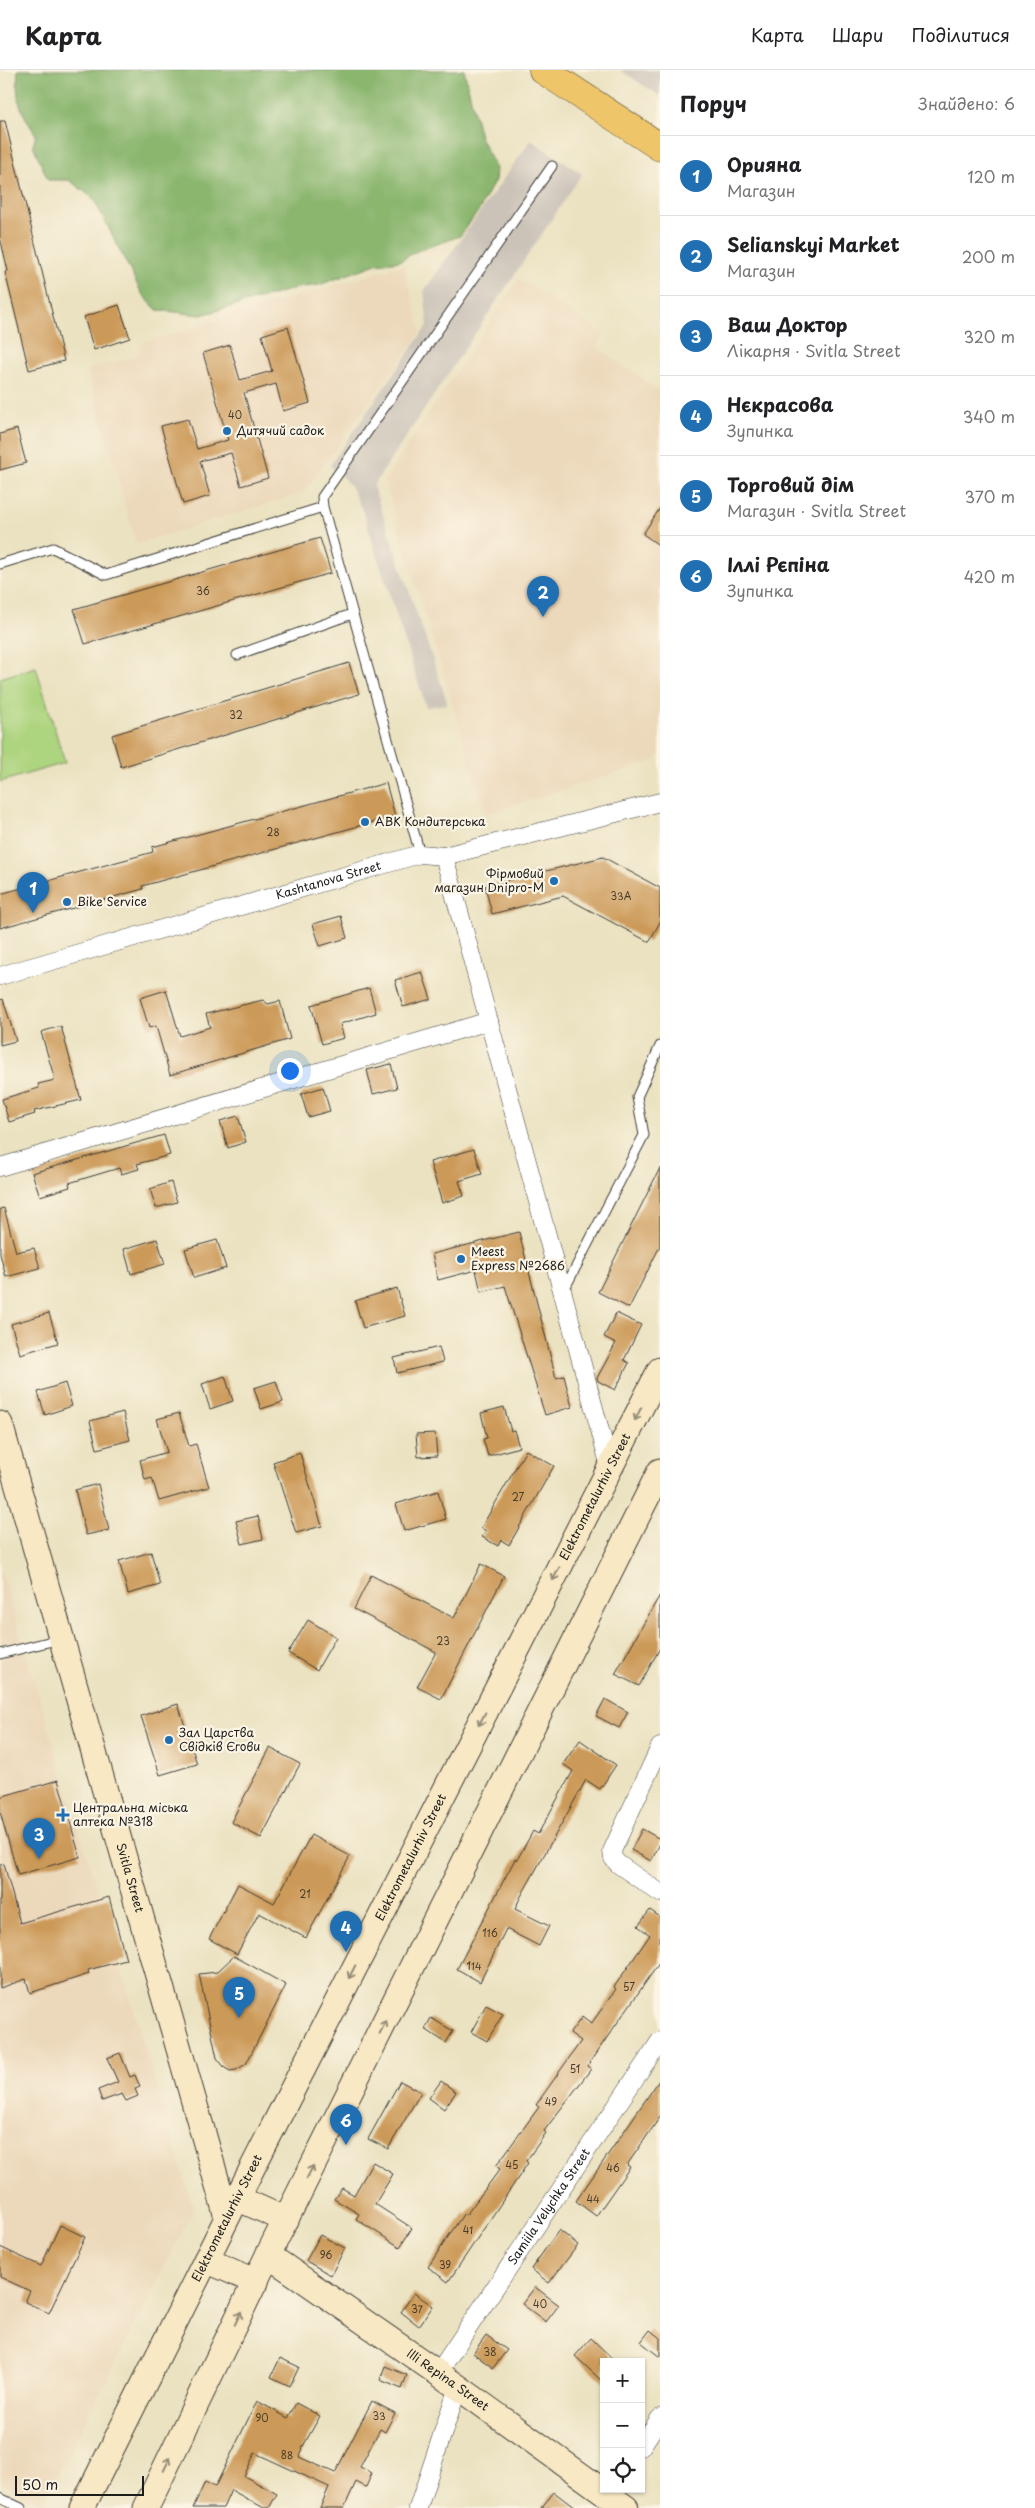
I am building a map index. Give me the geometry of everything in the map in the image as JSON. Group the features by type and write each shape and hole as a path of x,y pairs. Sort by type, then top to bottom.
{"main road":[{"path":"543,70 660,147"},
{"name":"Elektrometalurhiv Street","path":"82,2508 232,2207 660,1370"},
{"name":"Svitla Street","path":"0,1424 232,2207"},
{"path":"146,2508 268,2255 660,1471"},
{"path":"232,2207 286,2220"},
{"name":"Illi Repina Street","path":"268,2255 616,2498"},
{"path":"206,2260 256,2282"}],"street":[{"name":"Kashtanova Street","path":"0,976 420,854 444,856 660,802"},
{"path":"444,856 610,1467"},
{"path":"0,1167 489,1021"},
{"path":"660,1747 612,1851 615,1861 660,1893"},
{"name":"Samiila Velychka Street","path":"438,2372 660,2041"},
{"path":"418,2508 458,2386"},
{"path":"645,2441 660,2418"}],"lane":[{"path":"420,854 352,614 323,507 322,497 552,166"},
{"path":"0,564 53,548 106,575 323,507"},
{"path":"237,655 352,614"},
{"path":"563,1292 644,1135 637,1097 660,1046"},
{"path":"0,1654 62,1638"},
{"path":"0,2498 21,2508"}],"shaded area":[{"path":"620,70 660,70 660,96"},
{"path":"531,140 582,174 373,486 448,704 426,707 363,512 350,485 330,465 428,325 424,291"},
{"name":"Дитячий садок","path":"404,265 421,332 303,493 136,544 87,369 134,357 144,342"},
{"path":"519,279 604,333 597,347 660,391 660,754 654,761 486,814 384,480"},
{"path":"0,1567 194,2209 43,2504 0,2482"}],"green space":[{"path":"18,70 464,70 480,137 496,169 495,180 479,210 460,236 417,251 399,261 376,264 319,285 297,288 201,315 157,310 142,294 94,199 69,180 48,180 33,145 36,135 26,118 18,97"},
{"path":"36,667 65,763 0,782 0,678"}],"building":[{"path":"0,121 5,121 64,361 29,370 5,272 8,271 0,237"},
{"path":"119,305 130,338 94,350 84,317"},
{"path":"288,327 310,403 283,411 276,384 244,393 268,478 241,486 231,453 200,461 210,496 183,504 161,426 188,419 197,449 228,440 203,353 230,345 240,380 272,371 262,335"},
{"path":"17,429 26,463 0,470 0,434"},
{"path":"660,508 660,546 643,534"},
{"path":"320,538 331,573 85,644 74,609"},
{"path":"349,663 359,694 121,767 112,735"},
{"path":"386,783 395,816 142,886 143,889 0,928 0,894 153,852 152,847"},
{"path":"603,857 660,888 660,922 649,942 563,896 492,914 485,886"},
{"path":"341,916 347,938 320,946 313,924"},
{"path":"422,972 431,999 403,1007 395,980"},
{"path":"369,988 376,1013 340,1024 344,1038 322,1044 311,1005"},
{"path":"166,990 180,1036 210,1027 206,1014 263,1000 268,1004 280,1001 290,1039 170,1075 156,1026 149,1028 140,998"},
{"path":"3,999 16,1041 0,1045 0,1000"},
{"path":"61,1026 81,1100 34,1111 35,1114 9,1122 2,1099 39,1088 38,1084 55,1080 41,1032"},
{"path":"391,1064 397,1088 373,1094 367,1070"},
{"path":"323,1087 330,1111 308,1117 301,1094"},
{"path":"238,1116 246,1142 228,1148 220,1121"},
{"path":"164,1135 170,1155 137,1164 139,1169 121,1174 119,1168 69,1183 70,1187 40,1196 32,1173"},
{"path":"474,1149 482,1174 459,1181 464,1196 442,1203 430,1162"},
{"path":"660,1168 660,1246 629,1308 598,1292"},
{"path":"171,1182 177,1202 156,1208 150,1189"},
{"path":"4,1208 16,1252 34,1248 40,1268 6,1277 0,1254 0,1209"},
{"path":"519,1232 556,1378 564,1376 572,1407 545,1415 505,1286 481,1292 476,1270 438,1280 432,1254"},
{"path":"157,1239 165,1264 131,1274 124,1249"},
{"path":"217,1240 226,1268 194,1278 185,1249"},
{"path":"397,1288 405,1316 363,1328 355,1301"},
{"path":"49,1313 58,1343 20,1354 11,1324"},
{"path":"616,1313 641,1325 624,1360 629,1363 615,1390 598,1381 597,1378 616,1343 604,1337"},
{"path":"439,1347 443,1362 397,1373 394,1358"},
{"path":"225,1376 233,1401 210,1409 202,1384"},
{"path":"276,1381 283,1402 261,1409 254,1388"},
{"path":"65,1383 72,1406 45,1415 38,1392"},
{"path":"504,1407 511,1431 514,1430 519,1447 488,1456 483,1439 487,1438 481,1413"},
{"path":"123,1412 130,1440 97,1449 90,1421"},
{"path":"179,1413 189,1446 196,1444 209,1487 159,1501 152,1478 145,1480 140,1460 167,1452 157,1419"},
{"path":"435,1433 437,1456 418,1457 416,1434"},
{"path":"526,1450 554,1466 509,1545 501,1540 498,1546 482,1537 486,1531 481,1528"},
{"path":"300,1453 322,1526 296,1533 273,1462"},
{"path":"98,1484 109,1530 86,1535 75,1490"},
{"path":"438,1491 446,1519 404,1531 396,1504"},
{"path":"258,1516 263,1539 242,1544 236,1521"},
{"path":"151,1552 160,1585 128,1594 119,1561"},
{"path":"481,1564 504,1576 441,1699 417,1687 436,1652 354,1609 371,1575 454,1618"},
{"path":"660,1595 660,1648 639,1686 615,1674"},
{"path":"308,1620 336,1637 317,1670 288,1653"},
{"path":"605,1699 628,1712 619,1728 596,1716"},
{"name":"Зал Царства Свідків Єгови","path":"178,1704 197,1764 160,1775 141,1716"},
{"path":"580,1740 616,1765 600,1789 586,1780 515,1909 549,1926 539,1946 506,1929 480,1982 457,1969 515,1859 517,1860 533,1831 538,1834 573,1771 563,1764"},
{"path":"270,1748 300,1764 261,1838 231,1822"},
{"path":"58,1780 80,1857 18,1875 0,1812 0,1797"},
{"path":"642,1829 660,1839 660,1844 651,1861 631,1850"},
{"path":"311,1835 350,1856 306,1938 259,1913 237,1954 209,1939 238,1884 274,1903"},
{"path":"4,1864 20,1923 109,1897 126,1960 88,1970 89,1974 30,1993 26,1979 0,1988 0,1865"},
{"path":"650,1910 660,1917 660,1962 587,2066 591,2069 544,2131 546,2133 526,2161 528,2163 448,2282 428,2267 464,2213 466,2215 500,2169 496,2166 539,2107 536,2105 581,2041 570,2033 582,2017 591,2024 650,1935 638,1926"},
{"path":"234,1956 286,1985 246,2064 230,2071 217,2058 199,1974 217,1972"},
{"path":"486,2005 503,2014 487,2041 471,2032"},
{"path":"431,2018 453,2031 446,2043 425,2029"},
{"path":"120,2053 130,2077 135,2075 140,2087 135,2089 138,2096 126,2101 122,2094 102,2101 98,2090 118,2082 107,2058"},
{"path":"660,2079 660,2117 627,2165 630,2167 596,2216 576,2201"},
{"path":"400,2081 421,2092 388,2149 368,2139"},
{"path":"441,2081 456,2092 444,2109 429,2098"},
{"path":"373,2162 393,2174 375,2204 412,2228 400,2247 356,2219 359,2214 334,2199 342,2188 354,2195"},
{"path":"60,2225 85,2237 49,2313 25,2302 30,2291 0,2277 0,2247 41,2266"},
{"path":"559,2230 578,2245 549,2283 531,2269"},
{"path":"320,2235 345,2248 331,2275 306,2261"},
{"path":"535,2287 559,2305 546,2322 522,2304"},
{"path":"414,2293 433,2306 419,2326 401,2312"},
{"path":"650,2330 660,2338 660,2357 641,2342"},
{"path":"486,2335 507,2350 493,2368 473,2353"},
{"path":"591,2338 612,2358 600,2358 600,2379 575,2356"},
{"path":"280,2358 299,2367 290,2386 271,2377"},
{"path":"385,2366 407,2375 402,2389 380,2380"},
{"path":"257,2401 288,2418 296,2403 320,2416 299,2457 335,2473 372,2401 395,2413 385,2432 380,2429 360,2467 372,2473 366,2487 356,2482 344,2508 320,2508 329,2487 255,2453 244,2476 277,2494 269,2508 264,2508 231,2490 223,2508 193,2508 205,2482 215,2487"},
{"path":"554,2492 575,2508 541,2508"}],"place":[{"name":"Дитячий садок","path":"227,431"},
{"name":"Selianskyi Market","path":"543,617"},
{"name":"АВК Кондитерська","path":"365,822"},
{"name":"Фірмовий магазин Dnipro-M","path":"554,881"},
{"name":"Bike Service","path":"67,902"},
{"name":"Орияна","path":"33,913"},
{"name":"Meest Express №2686","path":"461,1259"},
{"name":"Зал Царства Свідків Єгови","path":"169,1740"},
{"name":"Центральна міська аптека №318","path":"63,1815"},
{"name":"Ваш Доктор","path":"39,1859"},
{"name":"Нєкрасова","path":"346,1952"},
{"name":"Торговий дім","path":"239,2018"},
{"name":"Іллі Рєпіна","path":"346,2145"}]}
